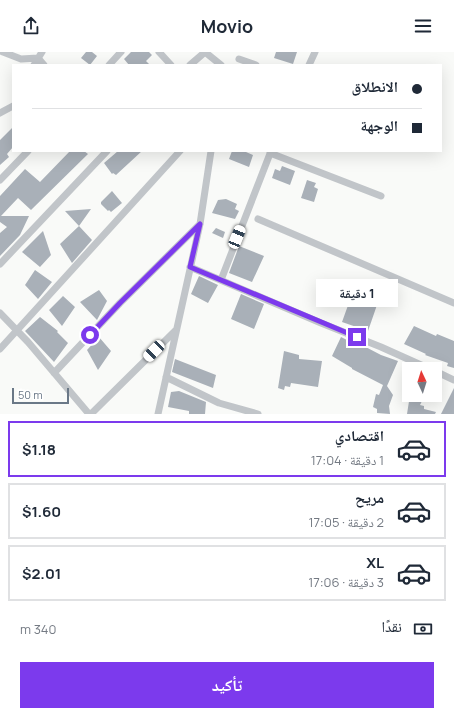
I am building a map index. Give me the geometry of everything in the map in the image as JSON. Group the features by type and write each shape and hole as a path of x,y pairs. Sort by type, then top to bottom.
{"street":[{"path":"3,52 21,59 40,55"},
{"path":"110,64 120,52"},
{"path":"159,52 170,64"},
{"path":"191,64 205,52 219,64"},
{"path":"309,64 315,52"},
{"path":"35,64 40,55"},
{"path":"239,59 253,64"},
{"path":"0,113 12,107"},
{"path":"0,180 27,152"},
{"path":"0,264 106,152"},
{"path":"0,349 179,152"},
{"path":"158,414 200,224 210,152"},
{"path":"220,280 271,152 381,196"},
{"path":"258,219 454,303"},
{"path":"54,373 120,303 200,224"},
{"path":"190,267 415,362"},
{"path":"0,313 17,330 90,414 176,330"},
{"path":"442,374 454,380"},
{"path":"166,376 219,402 258,414"}],"building":[{"path":"86,52 92,52 97,56 91,64 81,58"},
{"path":"131,52 149,52 152,55 146,61 149,64 128,64 124,59"},
{"path":"276,52 297,52 293,64 274,58"},
{"path":"12,128 12,148 7,154 9,157 0,165 0,140"},
{"path":"69,152 85,152 88,154 31,210 18,198 1,216 29,216 20,235 0,256 0,233 7,227 0,222 0,196 25,169 40,182"},
{"path":"117,152 141,152 116,175 113,173 112,174 104,163"},
{"path":"232,152 246,152 253,155 249,167 229,159"},
{"path":"282,166 295,171 290,185 272,178 275,169 280,171"},
{"path":"307,180 316,183 314,187 318,189 314,202 301,198"},
{"path":"112,191 122,203 111,212 101,204 101,202"},
{"path":"226,199 237,204 235,209 239,211 235,219 212,213 218,200"},
{"path":"91,209 79,226 65,211"},
{"path":"79,226 92,240 72,263 60,244"},
{"path":"216,228 225,232 223,238 212,233"},
{"path":"43,231 51,255 40,267 22,252"},
{"path":"239,246 264,256 252,282 229,273"},
{"path":"35,270 52,282 38,299 25,285"},
{"path":"199,276 218,285 208,303 191,294"},
{"path":"99,290 107,301 97,320 80,302"},
{"path":"241,294 264,304 254,329 231,319"},
{"path":"63,296 75,307 62,326 49,310"},
{"path":"351,297 377,305 368,331 342,322"},
{"path":"40,317 58,331 57,332 68,343 54,362 25,331"},
{"path":"414,326 436,336 437,334 454,341 454,368 447,366 448,363 425,355 426,354 404,344"},
{"path":"99,337 111,351 98,370 87,350"},
{"path":"341,337 398,361 387,386 393,395 389,406 390,414 377,413 377,409 373,407 376,394 379,395 383,385 352,369 332,356"},
{"path":"284,351 299,355 299,359 322,361 318,387 291,383 290,387 285,386 284,390 278,388"},
{"path":"175,359 216,375 213,388 172,372"},
{"path":"454,388 454,414 441,414"},
{"path":"179,391 206,402 205,414 189,414 189,411 168,407 171,392"},
{"path":"409,402 422,402 420,405 424,406 424,409 436,412 435,414 407,414"}],"route":[{"path":"90,335 120,303 200,224 190,267 357,337"}]}
